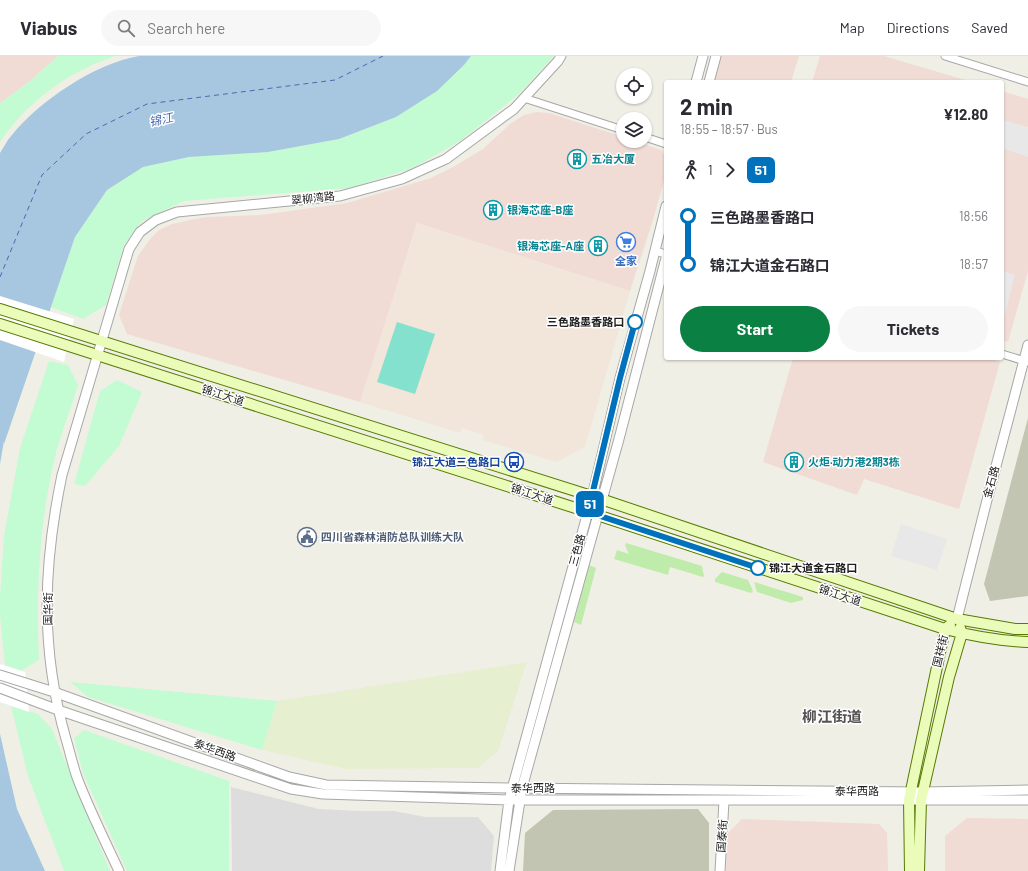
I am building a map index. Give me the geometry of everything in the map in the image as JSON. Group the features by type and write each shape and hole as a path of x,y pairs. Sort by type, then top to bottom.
{"main road":[{"name":"锦江大道","path":"0,309 596,498 957,619 1015,629 1028,629"},
{"name":"锦江大道","path":"0,324 98,354 592,513 945,629 962,633 1028,642"},
{"name":"国祥街","path":"910,871 909,796 945,629 957,619 962,633 949,677 921,796 919,871"}],"street":[{"name":"翠柳湾路","path":"102,341 129,249 140,232 156,220 177,212 340,196 402,179 446,159 514,109 561,56"},
{"path":"697,80 703,56"},
{"path":"710,80 716,56"},
{"path":"945,56 1028,82"},
{"path":"524,98 616,128"},
{"path":"652,139 664,143"},
{"name":"三色路","path":"500,871 509,800 517,788 596,498 620,378 664,214"},
{"path":"655,251 664,253"},
{"name":"三色路","path":"596,498 619,439 664,266"},
{"name":"国华街","path":"102,341 62,475 51,543 47,616 49,656 54,692 77,778 119,871"},
{"name":"金石路","path":"957,619 986,504 1026,362 1028,345"},
{"path":"1004,355 1026,362"},
{"name":"泰华西路","path":"0,675 54,692 289,777 326,785 921,796 1028,800"},
{"name":"泰华西路","path":"0,688 58,710 291,789 323,794 509,800 724,801 909,796"},
{"name":"三色路","path":"509,871 519,800 517,788"},
{"name":"泰华西路","path":"921,796 1028,790"},
{"name":"国泰街","path":"720,871 724,801"}],"shaded area":[{"path":"0,56 58,56 29,82 0,103"},
{"path":"721,56 799,56 792,80 715,80"},
{"path":"820,56 884,56 965,80 813,80"},
{"path":"1004,92 1028,99 1028,271 1008,342 1004,341"},
{"path":"537,112 549,113 616,135 616,148 652,147 661,150 664,155 664,181 630,291 417,223 360,402 127,334 119,315 138,256 159,230 172,224 205,217 261,215 347,203 431,178 455,166 483,149 510,124 524,115"},
{"path":"1004,121 1028,127 1028,157 1004,149"},
{"path":"417,223 630,291 585,447 556,462 483,440 484,435 462,428 460,433 360,402"},
{"path":"1004,272 1015,275 1004,317"},
{"path":"397,322 435,334 415,394 377,382"},
{"path":"792,360 993,360 1000,362 959,509 864,479 857,495 763,462"},
{"path":"1028,418 1028,596 990,601 984,584"},
{"path":"901,524 947,539 937,570 891,556"},
{"path":"527,662 498,751 478,768 346,769 262,750 277,701"},
{"path":"231,787 319,809 394,811 426,817 478,817 494,836 491,871 232,871"},
{"path":"698,809 709,823 709,871 523,871 525,833 553,810"},
{"path":"967,818 1028,819 1028,871 945,871 945,836"},
{"path":"742,819 879,824 887,833 888,871 726,871 727,834"}],"green space":[{"path":"58,56 115,56 73,75 49,90 27,109 0,142 0,103 29,82"},
{"path":"471,56 554,56 519,94 460,141 413,168 349,188 184,201 142,221 124,245 106,305 83,319 51,307 75,237 107,190 143,167 189,157 268,152 339,139 396,117 437,91 464,65"},
{"path":"49,361 68,365 78,385 55,457 45,507 40,558 38,609 39,660 21,671 5,665 0,617 4,536 20,448"},
{"path":"117,380 142,392 119,446 85,486 74,484 100,391"},
{"path":"626,543 702,566 704,576 703,577 670,567 668,575 614,559 617,550 629,554 625,545"},
{"path":"589,565 596,568 581,625 574,622"},
{"path":"722,572 748,580 753,591 751,593 715,582 715,579"},
{"path":"754,582 803,597 803,600 791,603 757,592"},
{"path":"70,682 277,701 262,750 88,697"},
{"path":"11,706 38,714 52,729 110,871 64,871 28,776"},
{"path":"84,730 229,781 229,871 127,871 83,773 74,738"}],"water":[{"name":"锦江","path":"139,56 471,56 464,65 437,91 396,117 339,139 268,152 189,157 143,167 107,190 75,237 4,444 4,441 0,464 0,153 23,122 37,109 70,85 105,67 122,60"},
{"path":"0,734 17,809 45,871 0,871"}],"pier":[{"path":"0,296 74,319 64,362 0,340"},
{"path":"0,664 25,672 29,712 0,702"}],"ferry route":[{"path":"0,277 42,175 86,134 147,104 335,80 383,56"}],"bus line":[{"name":"51","path":"635,322 588,512 758,568"}],"place":[{"name":"五冶大厦","path":"577,159"},
{"name":"银海芯座-B座","path":"493,210"},
{"name":"全家","path":"626,242"},
{"name":"银海芯座-A座","path":"598,246"},
{"name":"三色路墨香路口","path":"635,322"},
{"name":"锦江大道三色路口","path":"514,462"},
{"name":"火炬·动力港2期3栋","path":"794,462"},
{"name":"四川省森林消防总队训练大队","path":"307,537"},
{"name":"锦江大道金石路口","path":"758,568"}],"district":[{"name":"柳江街道","path":"832,717"}]}
